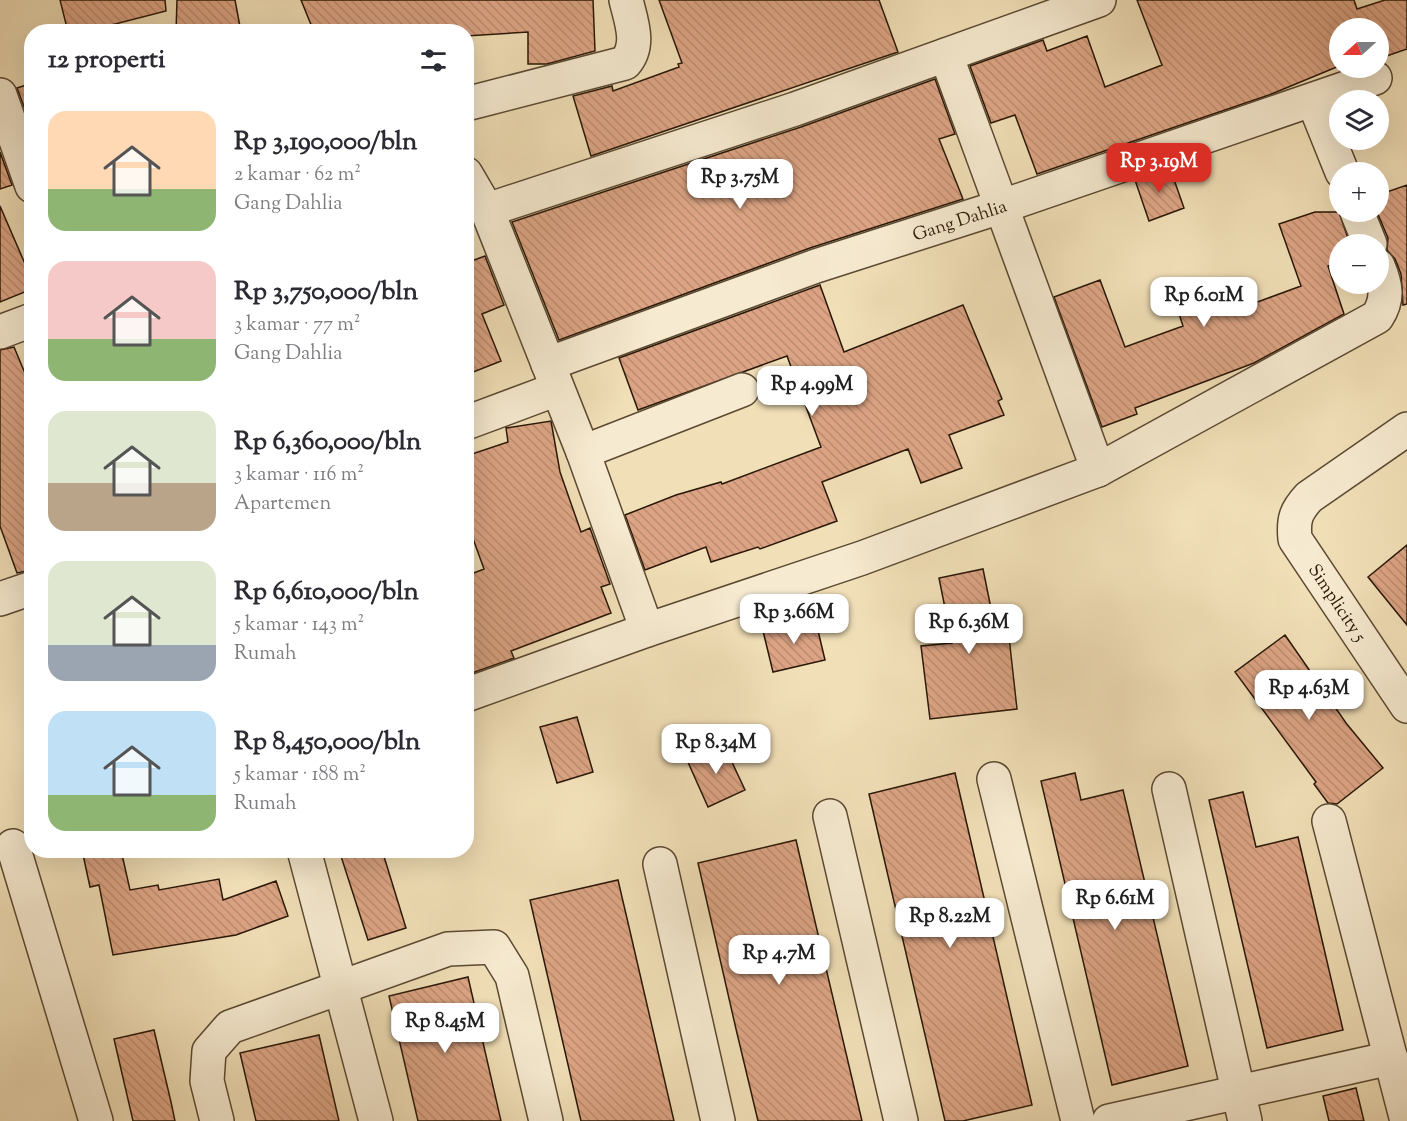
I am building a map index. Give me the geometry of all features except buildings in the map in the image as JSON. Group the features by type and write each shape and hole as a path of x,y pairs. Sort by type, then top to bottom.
{"street":[{"path":"487,210 795,109 1099,0"},
{"path":"474,102 625,63 632,54 635,43 628,1"},
{"path":"946,54 1098,470"},
{"name":"Gang Dahlia","path":"474,419 552,377 816,266 1000,207 1375,78"},
{"path":"0,95 24,163"},
{"path":"1313,100 1338,162"},
{"path":"474,188 487,210 583,452 647,630"},
{"path":"474,692 647,630 862,558 1098,470 1377,317 1385,306 1386,294"},
{"path":"0,332 24,323"},
{"path":"583,452 742,390"},
{"name":"Simplicity 5","path":"1407,429 1309,497 1296,511 1293,522 1295,539 1407,706"},
{"path":"0,599 24,591"},
{"path":"994,779 1077,1121"},
{"path":"1169,789 1242,1107"},
{"path":"830,816 901,1121"},
{"path":"1329,822 1407,1121"},
{"path":"15,846 96,1121"},
{"path":"306,858 376,1121"},
{"path":"660,864 718,1121"},
{"path":"217,1121 207,1081 209,1051 230,1028 342,986 448,950 494,947 512,976 546,1121"},
{"path":"1109,1121 1242,1107 1391,1059"}]}
